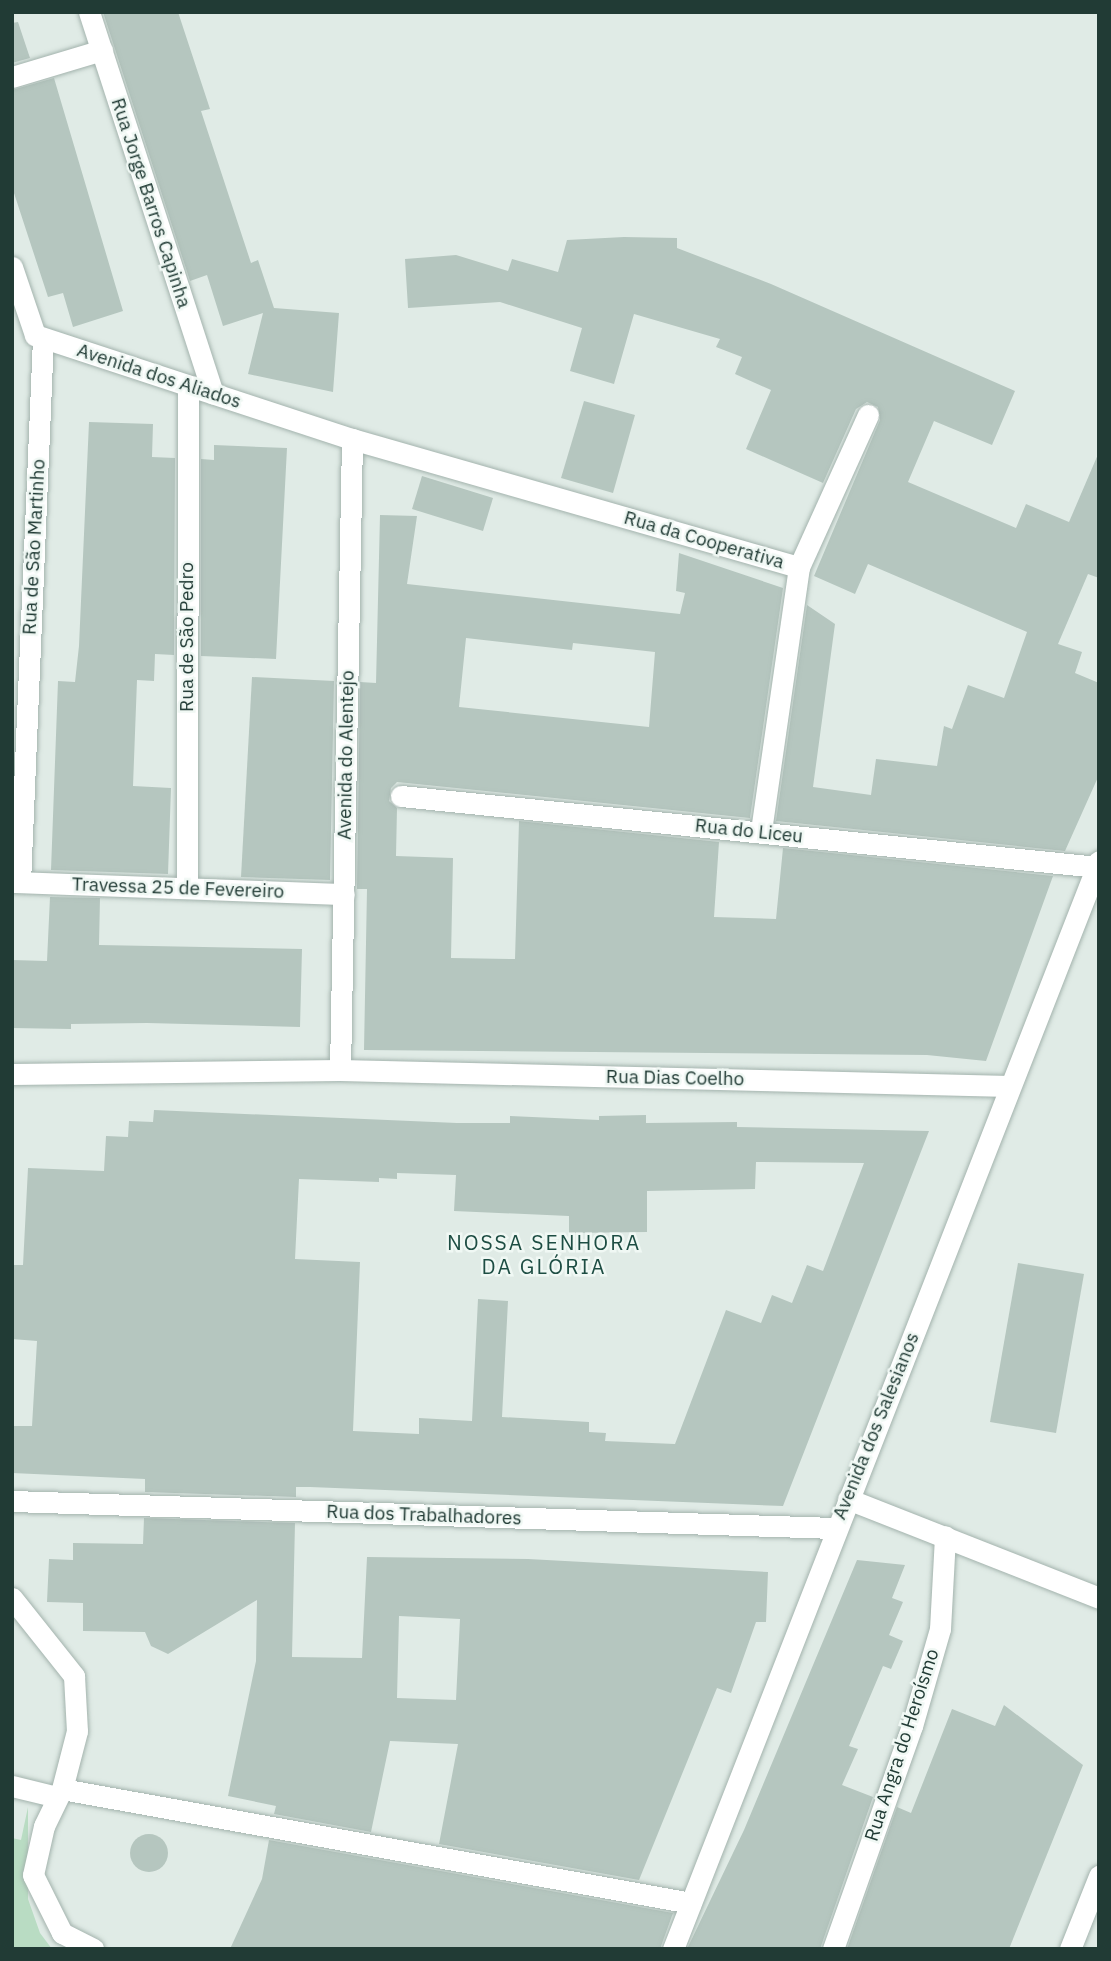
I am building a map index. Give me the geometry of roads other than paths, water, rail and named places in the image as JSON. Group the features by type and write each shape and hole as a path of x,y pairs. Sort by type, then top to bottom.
{"street":[{"name":"Rua Jorge Barros Capinha","path":"89,12 213,393"},
{"path":"12,77 102,50"},
{"path":"12,267 35,335 43,338"},
{"name":"Avenida dos Aliados","path":"43,338 352,439"},
{"name":"Rua de São Martinho","path":"16,882 19,748 43,338"},
{"name":"Rua de São Pedro","path":"187,888 188,386"},
{"path":"799,567 868,415"},
{"name":"Rua da Cooperativa","path":"352,439 799,567 761,832"},
{"name":"Avenida do Alentejo","path":"340,1070 352,439"},
{"name":"Rua do Liceu","path":"401,796 1098,864"},
{"name":"Avenida dos Salesianos","path":"673,1949 1010,1086 1090,904 1098,864"},
{"name":"Travessa 25 de Fevereiro","path":"16,882 344,894"},
{"name":"Rua Dias Coelho","path":"12,1074 340,1070 1010,1086"},
{"path":"848,1499 1099,1598"},
{"name":"Rua dos Trabalhadores","path":"12,1501 836,1528"},
{"name":"Rua Angra do Heroísmo","path":"832,1949 912,1726 940,1629 945,1536"},
{"path":"12,1598 74,1676 77,1731 59,1793 44,1826 33,1875 62,1933 93,1949"},
{"path":"12,1786 691,1903"},
{"path":"1070,1949 1099,1876"}],"district":[{"name":"NOSSA SENHORA DA GLÓRIA","path":"544,1254"}]}
